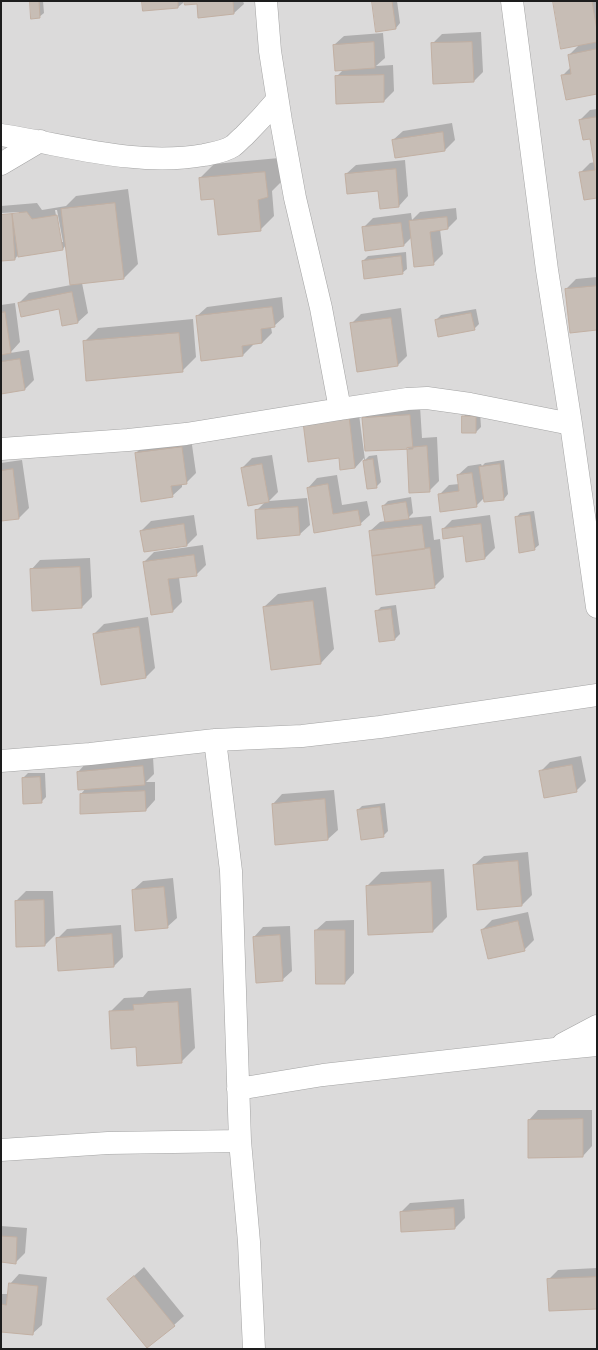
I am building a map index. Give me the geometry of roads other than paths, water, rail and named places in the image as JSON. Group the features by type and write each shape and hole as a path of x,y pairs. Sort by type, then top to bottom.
{"street":[{"path":"266,1 270,51 277,100 295,198 321,308 340,409"},
{"path":"512,1 547,270 597,607"},
{"path":"1,135 40,141 80,150 143,158 192,157 217,153 233,146 257,124 277,100"},
{"path":"1,164 40,141"},
{"path":"1,450 186,434 407,399 428,398 470,404 571,424"},
{"path":"1,760 90,754 215,740 302,736 380,727 597,695"},
{"path":"215,740 231,871 234,1000 240,1141 249,1242 254,1349"},
{"path":"556,1049 597,1026"},
{"path":"238,1089 323,1075 597,1045"},
{"path":"1,1150 108,1143 240,1141"}]}
